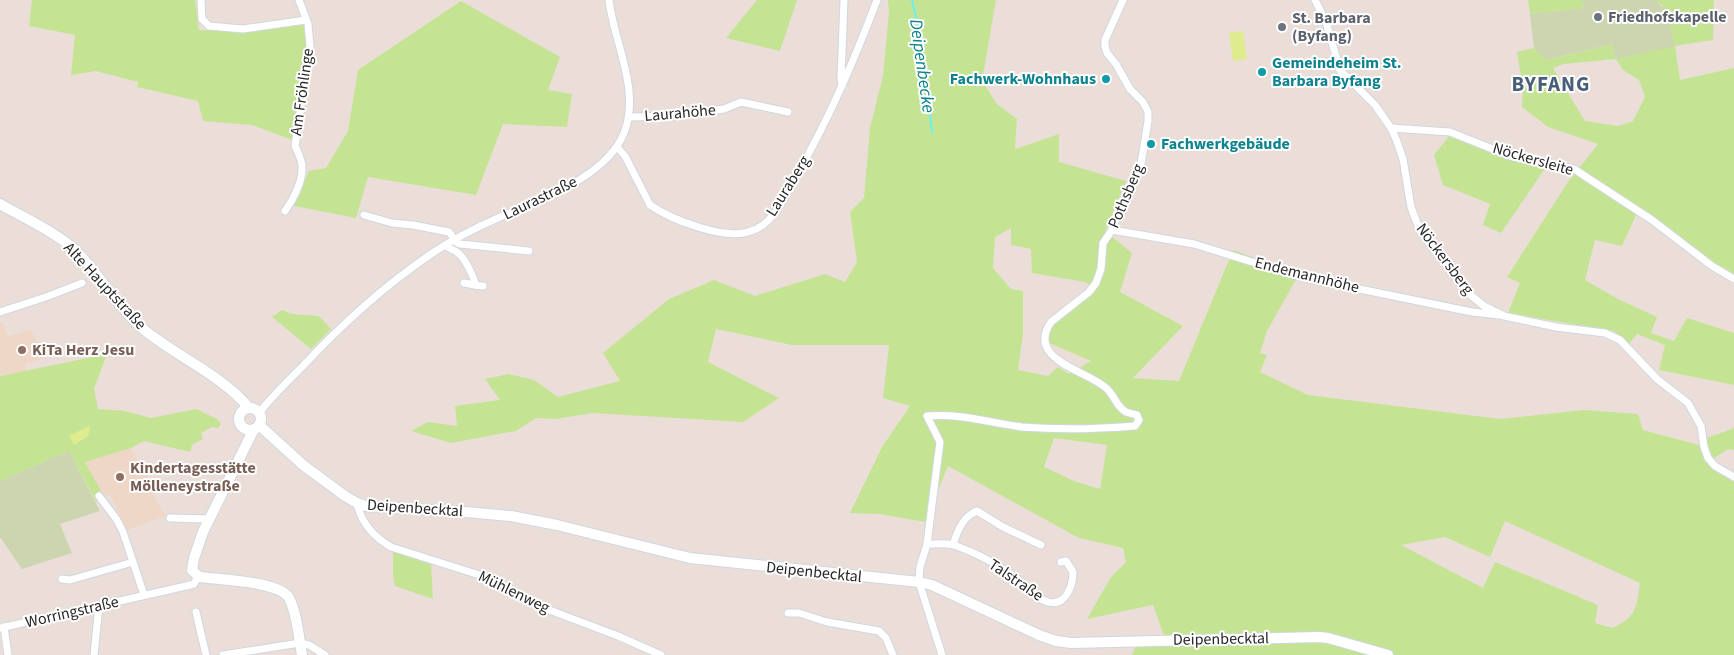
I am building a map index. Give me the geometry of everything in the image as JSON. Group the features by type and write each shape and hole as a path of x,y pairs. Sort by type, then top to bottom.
{"main road":[{"name":"Alte Hauptstraße","path":"0,204 63,241 74,250 91,267 133,320 167,347 238,396 246,410"},
{"path":"252,427 240,420 246,410 253,409 260,414 261,422 252,427 209,518 193,562 192,570 198,576 237,580 269,587 285,593 291,603 302,655"},
{"name":"Deipenbecktal","path":"252,427 357,503 366,506 511,516 557,524 690,558 919,582 938,588 1056,641 1079,643 1319,637 1388,655"}],"street":[{"path":"201,0 202,19 209,26 244,29 306,20"},
{"name":"Am Fröhlinge","path":"285,211 291,203 302,169 300,157 295,146 310,46 306,20 299,0"},
{"name":"Laurastraße","path":"260,414 283,386 332,334 378,293 454,239 496,218 563,189 601,163 617,147 629,117 629,104 627,78 609,0"},
{"name":"Lauraberg","path":"842,86 844,0"},
{"name":"Lauraberg","path":"617,147 625,156 650,205 656,209 707,229 738,234 751,231 762,225 772,217 804,162 842,86 877,0"},
{"name":"Pothsberg","path":"927,544 940,442 927,416 951,415 978,421 1038,428 1118,427 1136,424 1139,420 1137,415 1121,408 1105,387 1066,366 1053,355 1044,343 1048,326 1051,322 1089,292 1096,283 1101,269 1103,243 1112,230 1127,190 1140,170 1148,120 1146,106 1130,88 1116,64 1106,53 1105,46 1116,13 1123,0"},
{"name":"Nöckersberg","path":"1315,0 1326,22 1340,70 1350,82 1370,99 1391,128 1404,159 1411,207 1420,231 1467,292 1484,306 1504,316 1556,327 1605,333 1620,340 1657,379 1688,403 1700,426 1708,458 1715,466 1734,477"},
{"name":"Laurahöhe","path":"629,117 674,116 724,109 741,102 788,112"},
{"name":"Nöckersleite","path":"1391,128 1450,132 1510,156 1574,169 1652,220 1712,266 1734,279"},
{"path":"364,215 392,223 449,232 460,244 529,251"},
{"name":"Endemannhöhe","path":"1112,230 1194,244 1310,279 1472,312 1504,316"},
{"path":"445,245 448,249 458,253 475,279 475,285"},
{"path":"0,312 82,283"},
{"path":"464,284 483,286"},
{"path":"99,496 117,520 123,532 144,595"},
{"name":"Mühlenweg","path":"357,503 359,514 372,533 391,547 489,578 544,608 618,636 661,655"},
{"path":"954,546 964,520 972,512 977,511 1003,527 1041,545"},
{"path":"170,518 209,518"},
{"path":"927,544 920,567 919,582 942,655"},
{"name":"Talstraße","path":"927,544 954,546 1002,568 1038,596 1050,602 1061,600 1068,594 1071,586 1073,572 1066,561 1061,562"},
{"name":"Worringstraße","path":"62,579 70,580 133,562"},
{"name":"Worringstraße","path":"2,627 191,585 198,576"},
{"path":"94,655 99,606"},
{"path":"196,612 206,655"},
{"path":"788,613 799,613 827,622 879,631 886,638 893,655"},
{"path":"2,627 8,655"},
{"path":"223,655 300,643 309,645 324,655"}],"shaded area":[{"name":"KiTa Herz Jesu","path":"0,322 3,322 8,336 31,330 36,340 41,342 45,358 25,364 26,371 2,375 0,373"},
{"name":"Kindertagesstätte Mölleneystraße","path":"131,448 156,493 153,495 166,516 126,530 110,494 104,497 84,462"}],"green space":[{"path":"32,0 195,0 199,30 243,31 305,22 308,46 295,141 252,125 203,121 198,101 137,87 138,82 96,71 71,75 75,35 29,26"},
{"path":"757,0 797,0 780,51 726,38"},
{"path":"888,0 996,0 982,81 997,104 1017,119 1015,149 1059,134 1059,162 1126,181 1105,231 1132,253 1120,292 1183,326 1133,378 1179,381 1233,250 1299,274 1267,331 1260,353 1267,355 1260,372 1308,395 1500,419 1584,410 1638,414 1643,430 1699,445 1712,465 1734,482 1734,655 1392,655 1341,639 1165,638 1153,605 1087,619 1111,577 1126,562 1123,548 1079,538 948,466 925,522 879,514 850,513 882,447 910,406 883,398 889,345 792,345 716,329 708,362 779,398 743,422 593,413 556,419 536,418 516,431 451,443 411,431 428,422 457,426 455,406 500,400 485,379 509,374 534,380 558,397 620,381 603,353 669,299 714,280 755,296 825,274 845,282 857,262 850,212 864,198 870,128 883,76 889,12","holes":["1011,228 1011,245 1031,249 1032,273 1085,282 1091,286 1050,327 1047,342 1091,361 1069,374 1058,367 1048,376 1018,370 1023,334 1023,291 1011,289 993,268 995,237","1054,438 1107,445 1100,489 1074,481 1044,467","1505,521 1640,583 1634,611 1626,620 1612,628 1595,623 1598,605 1495,562 1483,588 1401,545 1445,537 1490,557"]},
{"path":"1528,0 1581,0 1584,7 1530,14"},
{"path":"1581,0 1655,0 1660,4 1666,15 1675,46 1616,59 1612,44 1546,60 1534,48 1530,14 1578,9 1584,7"},
{"path":"1655,0 1714,0 1713,40 1675,46 1680,80 1734,68 1734,277 1697,259 1637,213 1622,246 1595,240 1585,280 1618,299 1657,317 1651,333 1674,341 1687,318 1734,333 1734,385 1659,370 1665,345 1637,334 1629,344 1614,331 1508,313 1520,283 1507,277 1568,182 1598,144 1548,127 1522,107 1523,89 1517,52 1534,48 1547,60 1612,44 1616,59 1663,6","holes":["1616,59 1623,70 1639,80 1645,97 1633,121 1618,126 1585,121 1553,68 1564,64"]},
{"path":"461,1 560,57 548,90 572,94 567,127 503,124 476,195 368,177 356,218 294,206 309,171 326,168 348,131 358,70"},
{"path":"1243,31 1247,59 1233,61 1229,33"},
{"path":"1450,135 1511,160 1546,167 1501,233 1483,225 1490,204 1443,185 1434,155"},
{"path":"282,310 292,314 319,316 331,329 311,349 272,317"},
{"path":"107,354 94,389 98,409 125,411 151,418 196,409 217,419 221,424 218,428 212,427 201,433 203,439 192,445 190,452 144,441 131,448 85,462 104,497 96,502 69,451 0,481 0,376"},
{"path":"89,426 88,436 74,445 69,436"},
{"path":"1734,427 1734,450 1728,449 1713,459 1706,438"},
{"path":"69,451 100,511 60,524 72,553 22,569 0,537 0,481"},
{"path":"393,551 431,562 433,599 395,586"},
{"path":"1322,639 1383,655 1132,655 1137,643"}],"waterway":[{"name":"Deipenbecke","path":"912,0 921,39 932,132"}],"place":[{"name":"Friedhofskapelle","path":"1598,17"},
{"name":"St. Barbara (Byfang)","path":"1282,27"},
{"name":"Gemeindeheim St. Barbara Byfang","path":"1262,72"},
{"name":"Fachwerk-Wohnhaus","path":"1106,79"},
{"name":"Fachwerkgebäude","path":"1151,144"},
{"name":"KiTa Herz Jesu","path":"22,350"},
{"name":"Kindertagesstätte Mölleneystraße","path":"120,477"}],"district":[{"name":"BYFANG","path":"1551,84"}]}
